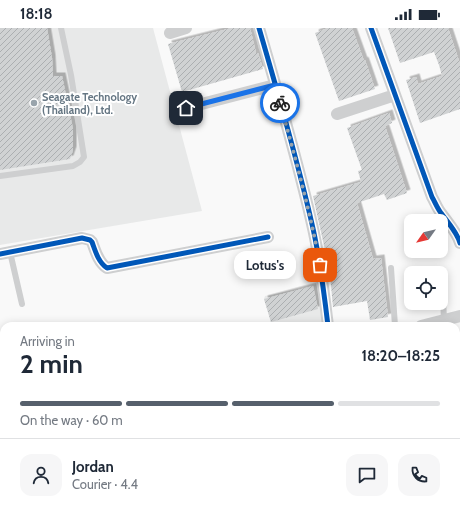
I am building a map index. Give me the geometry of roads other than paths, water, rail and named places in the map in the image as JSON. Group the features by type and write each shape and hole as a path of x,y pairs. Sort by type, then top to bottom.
{"street":[{"path":"170,33 186,28"},
{"path":"259,28 292,145 312,224 320,265 327,322"},
{"path":"372,28 432,197 460,243"},
{"path":"186,108 275,85"},
{"path":"337,114 396,95"},
{"path":"5,253 82,238 92,242 100,261 103,266 107,268 268,237"},
{"path":"436,322 460,316"}],"lane":[{"path":"0,176 73,166 80,162 84,157 71,75 61,28"},
{"path":"5,253 22,304"},
{"path":"391,268 395,322"},
{"path":"444,310 444,320"}],"place":[{"name":"Seagate Technology (Thailand), Ltd.","path":"34,103"},
{"name":"Lotus's","path":"320,265"}]}
